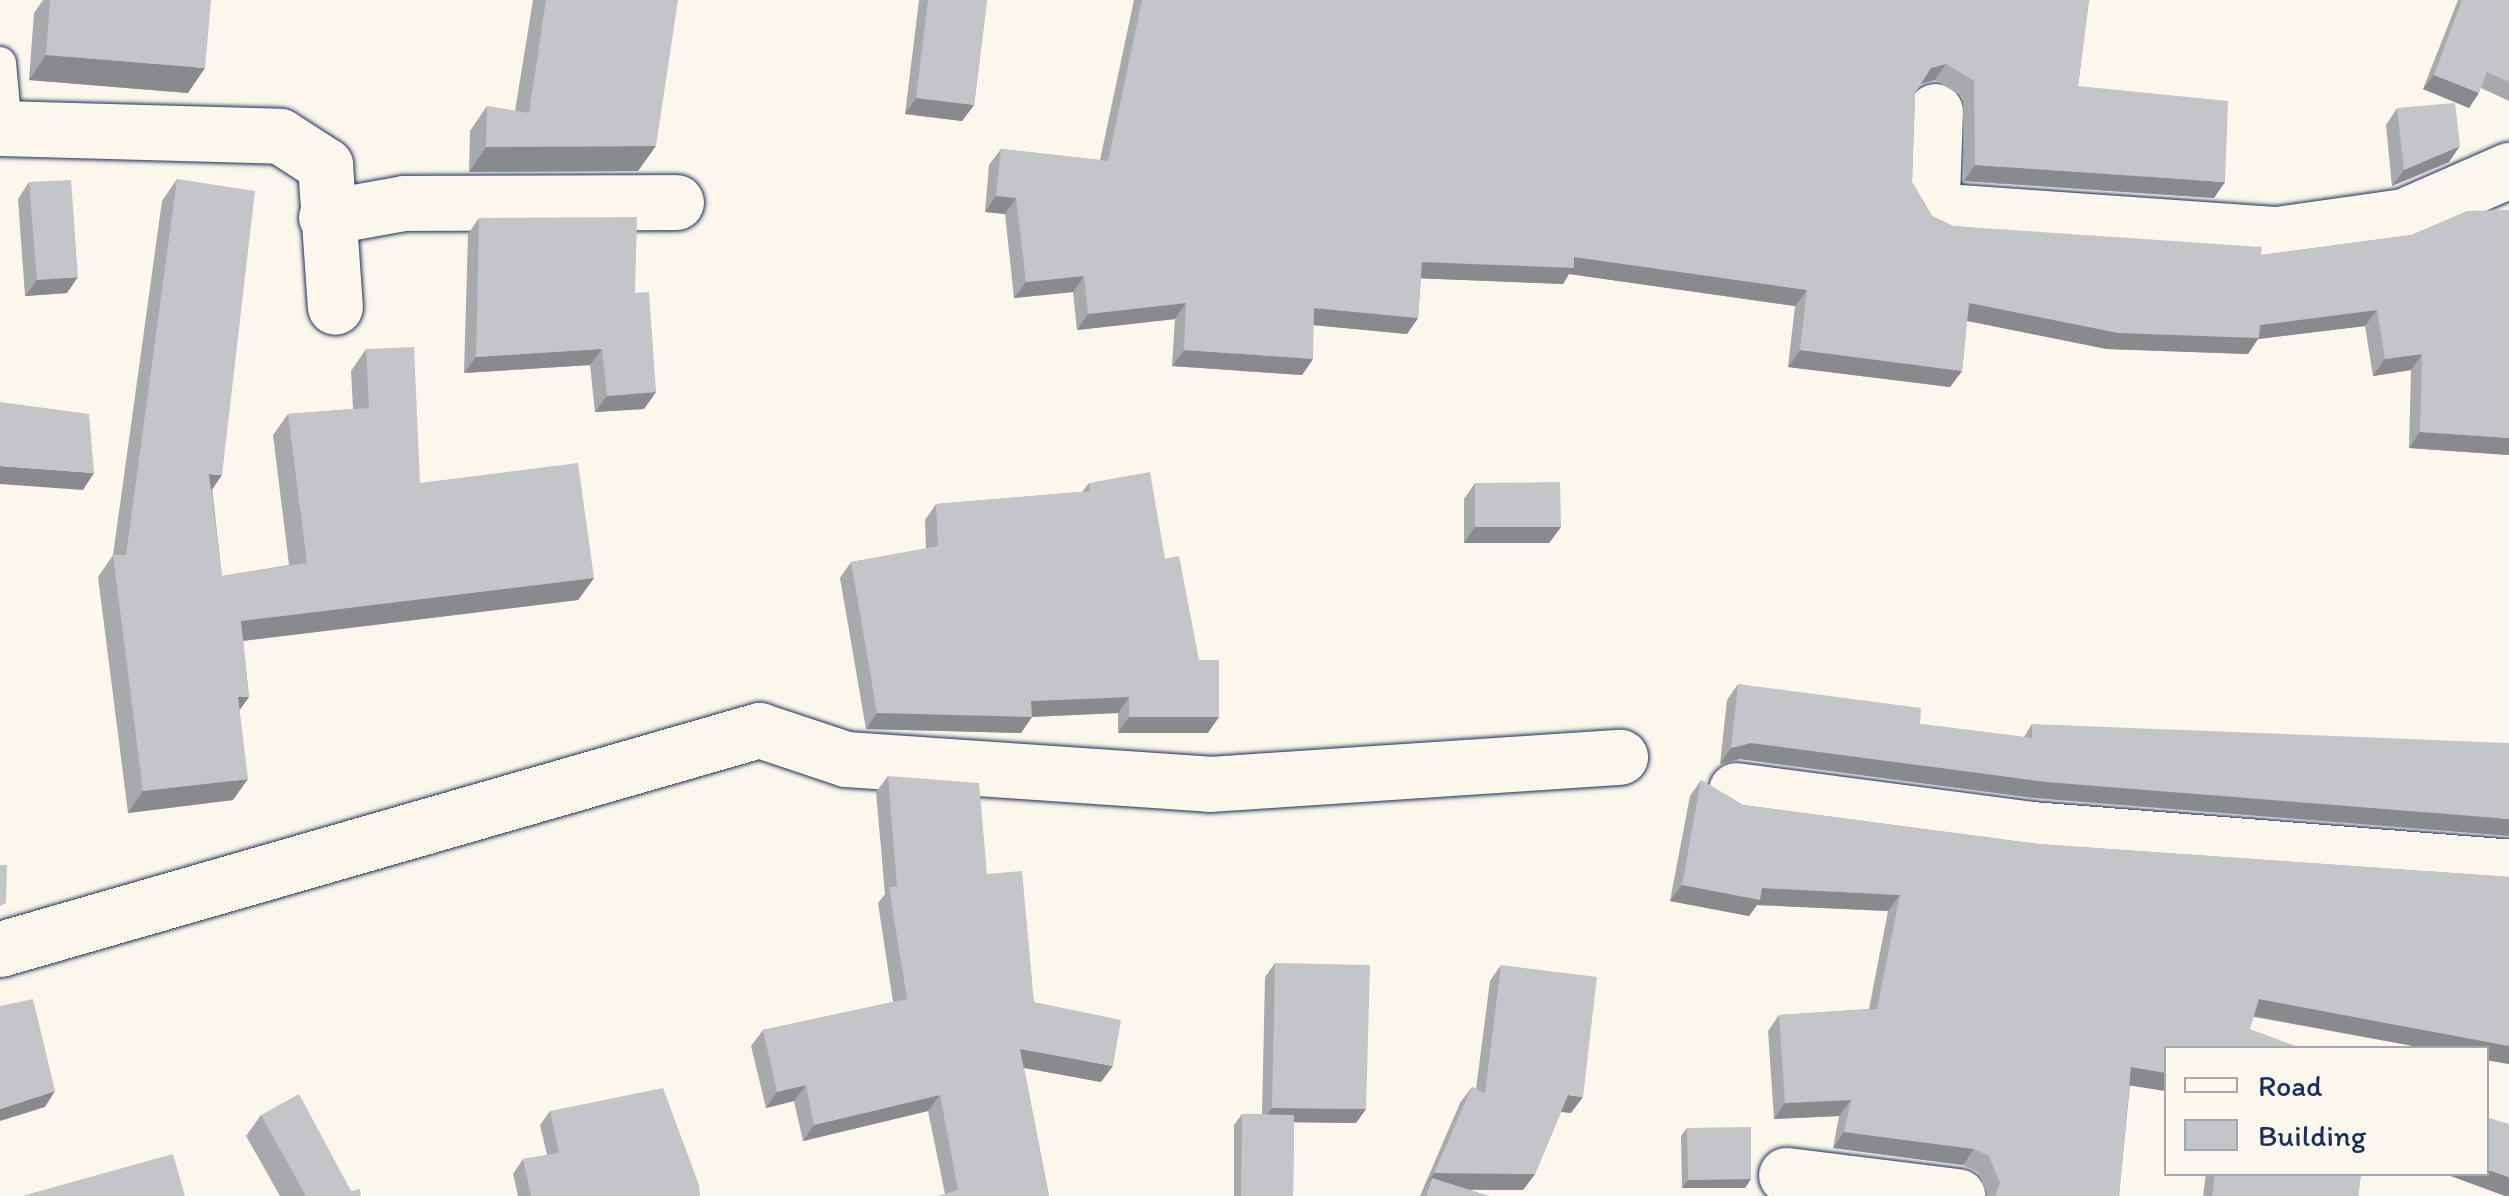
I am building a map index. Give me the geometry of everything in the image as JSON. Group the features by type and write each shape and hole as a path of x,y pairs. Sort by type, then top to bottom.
{"street":[{"path":"1935,111 1932,198 1944,211 2277,234 2404,216 2509,170"},
{"path":"3,128 280,136 326,165 326,217 335,307"},
{"path":"326,217 404,202 676,202"},
{"path":"0,949 759,730 846,759 1209,784 1620,757"},
{"path":"1736,790 2031,829 2509,868"},
{"path":"1786,1175 1958,1196"}],"lane":[{"path":"0,62 3,128"}],"building":[{"path":"50,0 211,0 205,68 46,55"},
{"path":"546,0 678,0 656,146 486,147 487,106 529,113"},
{"path":"928,0 987,0 974,105 916,98"},
{"path":"1142,0 2089,0 2078,86 2228,101 2225,182 1975,165 1974,81 1946,64 1931,68 1915,93 1912,182 1932,216 1953,226 2262,247 2261,255 2411,235 2467,211 2509,210 2509,438 2420,432 2422,354 2385,359 2377,310 2260,325 2259,338 2118,333 1969,303 1962,371 1800,350 1807,290 1574,257 1574,268 1422,262 1418,318 1314,308 1313,359 1184,350 1186,303 1088,314 1084,276 1026,282 1016,198 996,196 1001,149 1108,161"},
{"path":"2462,0 2509,0 2509,82 2487,72 2479,93 2434,75"},
{"path":"2455,103 2460,146 2404,170 2397,108"},
{"path":"177,179 255,191 222,475 209,474 222,576 307,563 288,414 369,408 366,349 414,347 420,483 578,463 594,578 241,621 249,697 238,697 248,779 143,791 113,555 126,555"},
{"path":"71,180 78,277 37,280 29,182"},
{"path":"637,217 635,293 649,292 656,392 607,396 602,349 476,357 479,218"},
{"path":"0,402 89,414 94,473 0,466"},
{"path":"1150,472 1165,559 1179,556 1199,660 1219,660 1219,717 1129,717 1129,697 1031,701 1032,717 877,713 851,562 938,546 936,504 1090,491 1089,483"},
{"path":"1560,482 1561,527 1475,527 1475,483"},
{"path":"1738,684 1921,708 1920,724 2032,738 2032,724 2509,743 2509,819 2046,782 1751,743 1731,748"},
{"path":"888,776 979,783 987,874 1022,871 1034,1002 1121,1020 1113,1066 1020,1049 1049,1196 937,1196 958,1190 940,1095 814,1125 806,1085 777,1092 763,1030 907,999 889,887 897,886"},
{"path":"1701,780 1743,805 2038,844 2509,877 2509,1046 2259,999 2250,1029 2296,1046 2164,1046 2164,1073 2131,1067 2119,1196 1995,1196 2000,1183 1989,1156 1974,1149 1844,1132 1851,1100 1785,1103 1779,1015 1877,1009 1900,895 1762,888 1760,900 1682,885"},
{"path":"0,865 7,865 6,903 0,906"},
{"path":"1275,963 1370,965 1366,1109 1272,1108"},
{"path":"1501,965 1597,977 1583,1097 1568,1095 1535,1174 1434,1173 1472,1087 1485,1093"},
{"path":"33,999 55,1091 0,1109 0,1006"},
{"path":"663,1088 700,1196 531,1196 523,1159 559,1153 550,1111"},
{"path":"299,1094 351,1191 360,1189 361,1196 306,1196 261,1115"},
{"path":"1242,1114 1294,1115 1293,1196 1241,1196"},
{"path":"2489,1118 2509,1124 2509,1177 2489,1170"},
{"path":"1751,1127 1751,1179 1688,1180 1687,1128"},
{"path":"173,1154 185,1196 22,1196"},
{"path":"2215,1176 2361,1176 2358,1196 2212,1196"},
{"path":"1432,1178 1489,1196 1426,1196"}]}
